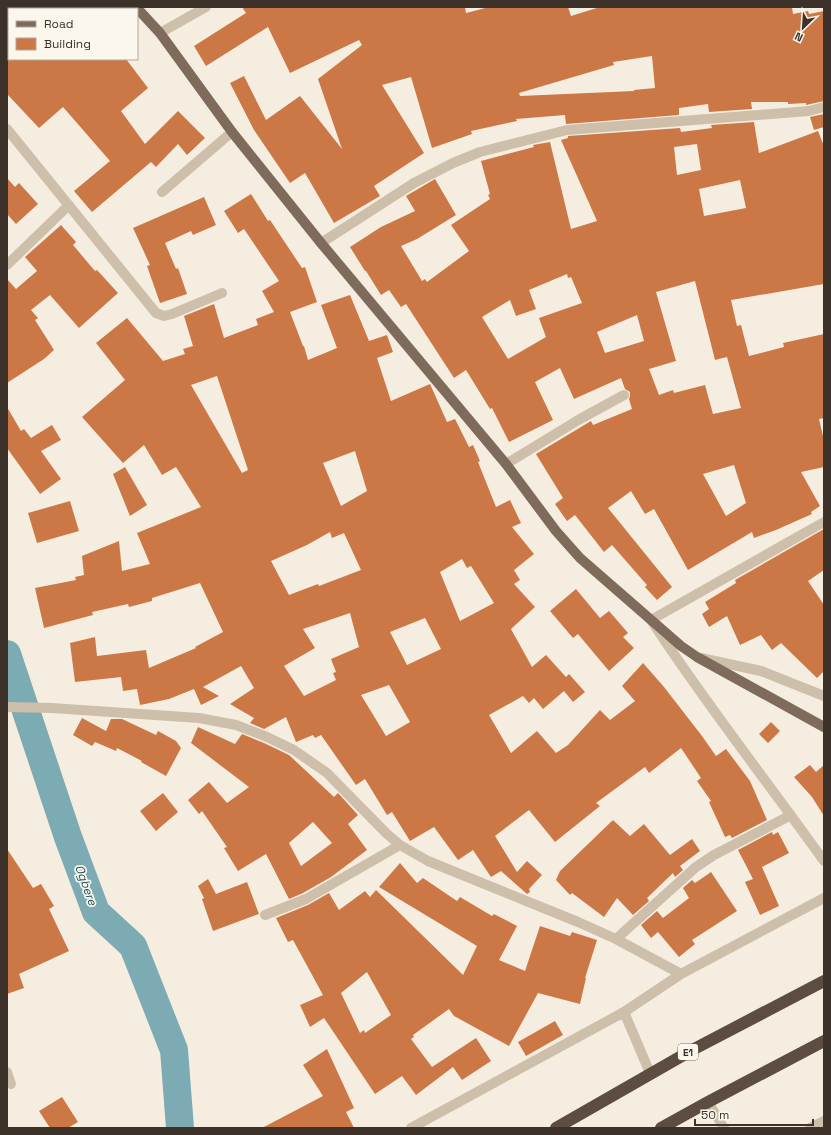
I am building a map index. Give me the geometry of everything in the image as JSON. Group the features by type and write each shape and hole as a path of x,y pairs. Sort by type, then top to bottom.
{"highway":[{"name":"E1","path":"556,1128 650,1073 824,981"},
{"path":"661,1128 824,1041"}],"main road":[{"path":"138,9 160,33 232,132 321,243 506,464 556,531 580,558 681,646 697,657 824,727"}],"street":[{"path":"160,33 206,7"},
{"path":"321,243 414,183 453,163 480,152 567,130 801,111 824,107"},
{"path":"7,129 156,313 164,316 172,314 222,293"},
{"path":"162,192 232,132"},
{"path":"7,265 69,205"},
{"path":"506,464 580,419 624,395"},
{"path":"824,522 652,620 702,696 824,861"},
{"path":"697,657 761,670 824,696"},
{"path":"7,707 52,708 199,718 236,725 267,737 294,750 327,773 387,834 400,845 428,861 616,939 681,974"},
{"path":"616,939 696,867 791,815"},
{"path":"265,915 306,899 400,845"},
{"path":"412,1128 624,1012 681,974 824,898"},
{"path":"624,1012 650,1073"},
{"path":"7,1072 11,1084"},
{"path":"708,1102 724,1128"},
{"path":"810,1128 824,1121"}],"building":[{"path":"242,7 465,7 466,13 489,7 568,7 571,16 600,7 792,7 793,14 808,11 809,14 824,11 824,101 806,105 806,103 788,104 788,102 751,102 752,109 709,112 708,104 679,108 679,115 566,124 565,115 516,119 517,121 471,131 472,134 432,148 411,77 382,85 424,153 374,186 380,196 334,223 305,173 290,183 254,130 230,83 244,76 266,120 300,96 342,149 318,79 362,45 359,40 290,73 268,27 206,66 194,46 246,13","holes":["652,56 655,88 634,91 520,96 519,93 614,65 613,62"]},
{"path":"7,59 127,60 148,88 121,111 145,144 178,111 205,138 187,155 178,144 156,167 151,162 92,212 74,191 110,161 63,107 39,128 7,94"},
{"path":"824,114 824,127 814,130 810,117"},
{"path":"754,122 759,153 818,131 824,146 824,284 731,300 737,326 741,325 749,356 784,347 783,343 824,334 824,418 819,419 824,440 824,467 801,472 820,506 811,512 812,514 776,530 754,538 752,532 688,570 654,509 645,514 631,491 608,508 672,587 657,600 645,587 647,585 612,545 604,552 575,515 567,521 555,504 563,498 536,454 591,421 593,425 632,409 629,399 630,392 625,389 621,378 574,399 560,368 535,382 553,420 509,442 492,408 490,409 466,370 454,378 406,304 401,307 389,290 381,295 350,247 381,227 415,211 406,196 435,179 456,215 417,239 401,246 422,281 425,279 427,282 469,251 451,225 490,199 481,161 534,147 533,145 550,142 571,229 597,221 561,140 568,138 568,136 680,128 681,132 712,128 711,125","holes":["697,144 701,170 677,175 674,147","740,180 746,208 704,216 699,189","567,274 568,278 571,277 582,303 539,318 546,337 508,359 482,317 510,300 516,316 536,309 529,290","695,281 715,360 727,357 741,408 713,414 705,385 674,393 673,390 659,395 649,369 676,361 656,292","637,315 644,341 605,353 597,332","734,465 746,503 726,516 703,474"]},
{"path":"7,178 15,187 19,183 38,204 16,224 7,214"},
{"path":"251,194 268,221 270,220 302,268 305,267 317,302 290,312 308,360 337,348 321,305 350,295 369,341 387,335 393,352 377,358 391,401 430,384 447,422 455,419 469,447 473,445 480,461 478,462 496,507 510,500 521,523 512,527 534,554 514,570 520,580 514,584 535,607 511,629 532,667 546,655 566,677 569,674 585,692 573,702 564,691 543,709 534,698 529,703 523,696 489,715 511,753 537,731 556,753 568,745 600,710 610,720 635,701 622,686 643,663 664,687 716,756 726,749 750,781 767,820 732,838 730,835 725,837 709,802 711,801 697,781 701,778 681,748 649,773 645,767 596,803 600,806 555,842 529,810 495,836 517,872 527,861 542,875 529,889 530,892 527,894 501,871 491,877 473,850 458,860 434,827 410,841 392,812 387,815 365,779 356,785 321,735 315,738 313,735 296,742 286,717 264,729 250,723 254,718 230,704 254,688 241,666 203,687 219,696 201,705 194,689 169,699 140,705 137,689 123,691 121,677 75,682 70,643 95,637 97,656 146,650 149,668 196,648 195,647 223,632 200,583 152,598 152,601 129,607 128,604 92,612 93,615 44,628 35,588 76,580 75,577 84,575 82,556 119,541 122,571 150,564 137,533 201,507 176,467 162,475 144,445 123,463 82,417 125,380 96,343 127,318 163,361 185,354 183,349 193,346 184,316 214,304 224,338 258,325 256,319 274,312 262,291 279,281 244,229 238,233 224,211","holes":["217,376 248,470 242,473 191,385","355,451 367,491 341,506 323,463","330,532 332,538 344,533 361,570 319,586 318,584 289,595 271,561 307,545","462,559 467,568 471,566 494,603 460,621 440,572","350,613 359,647 331,659 336,672 333,673 336,680 304,696 284,666 315,648 303,629","425,618 441,649 407,665 390,632","389,685 410,722 386,736 361,695"]},
{"path":"204,197 216,225 193,235 191,231 165,243 176,269 178,268 187,294 160,303 147,266 150,265 133,228"},
{"path":"61,225 76,242 73,245 95,271 97,270 118,293 79,328 50,295 31,310 38,318 35,320 54,350 44,359 7,383 7,279 16,289 37,271 25,257"},
{"path":"7,407 21,431 24,429 31,438 52,425 61,440 41,451 61,479 40,494 7,448"},
{"path":"125,467 147,505 130,516 113,474"},
{"path":"70,501 79,531 37,543 28,513"},
{"path":"824,529 824,570 808,581 824,605 824,671 817,678 781,643 772,650 761,635 740,645 727,616 709,627 702,614 709,609 705,602 736,583 735,580"},
{"path":"576,589 600,618 609,611 628,633 623,637 634,648 609,671 578,634 573,638 550,611"},
{"path":"82,718 106,731 111,719 122,719 156,735 158,731 176,741 181,748 166,776 117,748 116,751 95,742 92,746 73,735"},
{"path":"771,722 780,731 768,743 759,734"},
{"path":"198,727 235,744 242,734 289,755 334,797 338,793 358,815 348,824 367,850 331,877 289,899 266,854 238,871 224,848 227,847 202,811 199,814 188,800 209,782 227,803 249,787 191,743","holes":["313,822 332,843 301,866 289,843"]},
{"path":"810,765 816,772 824,765 824,816 812,797 794,777"},
{"path":"163,793 178,812 156,831 140,811"},
{"path":"613,820 630,836 644,824 670,855 692,839 700,851 680,866 683,870 675,877 673,873 647,898 649,901 633,915 617,898 604,917 572,893 570,895 556,880 560,871"},
{"path":"772,832 773,835 778,832 789,853 762,867 779,906 760,915 745,882 753,879 738,850"},
{"path":"7,849 33,888 41,884 54,906 49,909 69,951 19,974 24,988 7,994"},
{"path":"400,863 417,883 423,878 457,901 460,897 492,916 494,914 517,926 499,960 525,971 540,926 570,936 572,932 597,940 585,978 580,1004 538,993 509,1046 454,1016 449,1009 413,1035 414,1037 411,1039 432,1067 476,1038 491,1061 462,1080 453,1067 416,1095 402,1076 375,1094 324,1018 310,1027 300,1005 323,995 293,940 288,942 276,918 308,905 329,893 339,910 365,891 370,897 376,890 463,975 477,946 379,887","holes":["367,972 391,1015 365,1033 364,1030 360,1033 341,993"]},
{"path":"711,872 737,911 692,940 695,944 679,957 658,932 651,938 641,925 657,911 663,918 689,898 683,888 692,880 695,883"},
{"path":"208,879 216,894 247,882 259,914 213,931 202,899 204,898 198,886"},
{"path":"555,1021 563,1035 526,1056 518,1042"},
{"path":"327,1049 354,1108 346,1112 354,1128 262,1128 323,1096 303,1065"},
{"path":"62,1097 78,1122 68,1128 50,1128 39,1111"}],"waterway":[{"name":"Ogbere","path":"7,654 68,837 96,912 133,946 174,1050 180,1128"}]}
